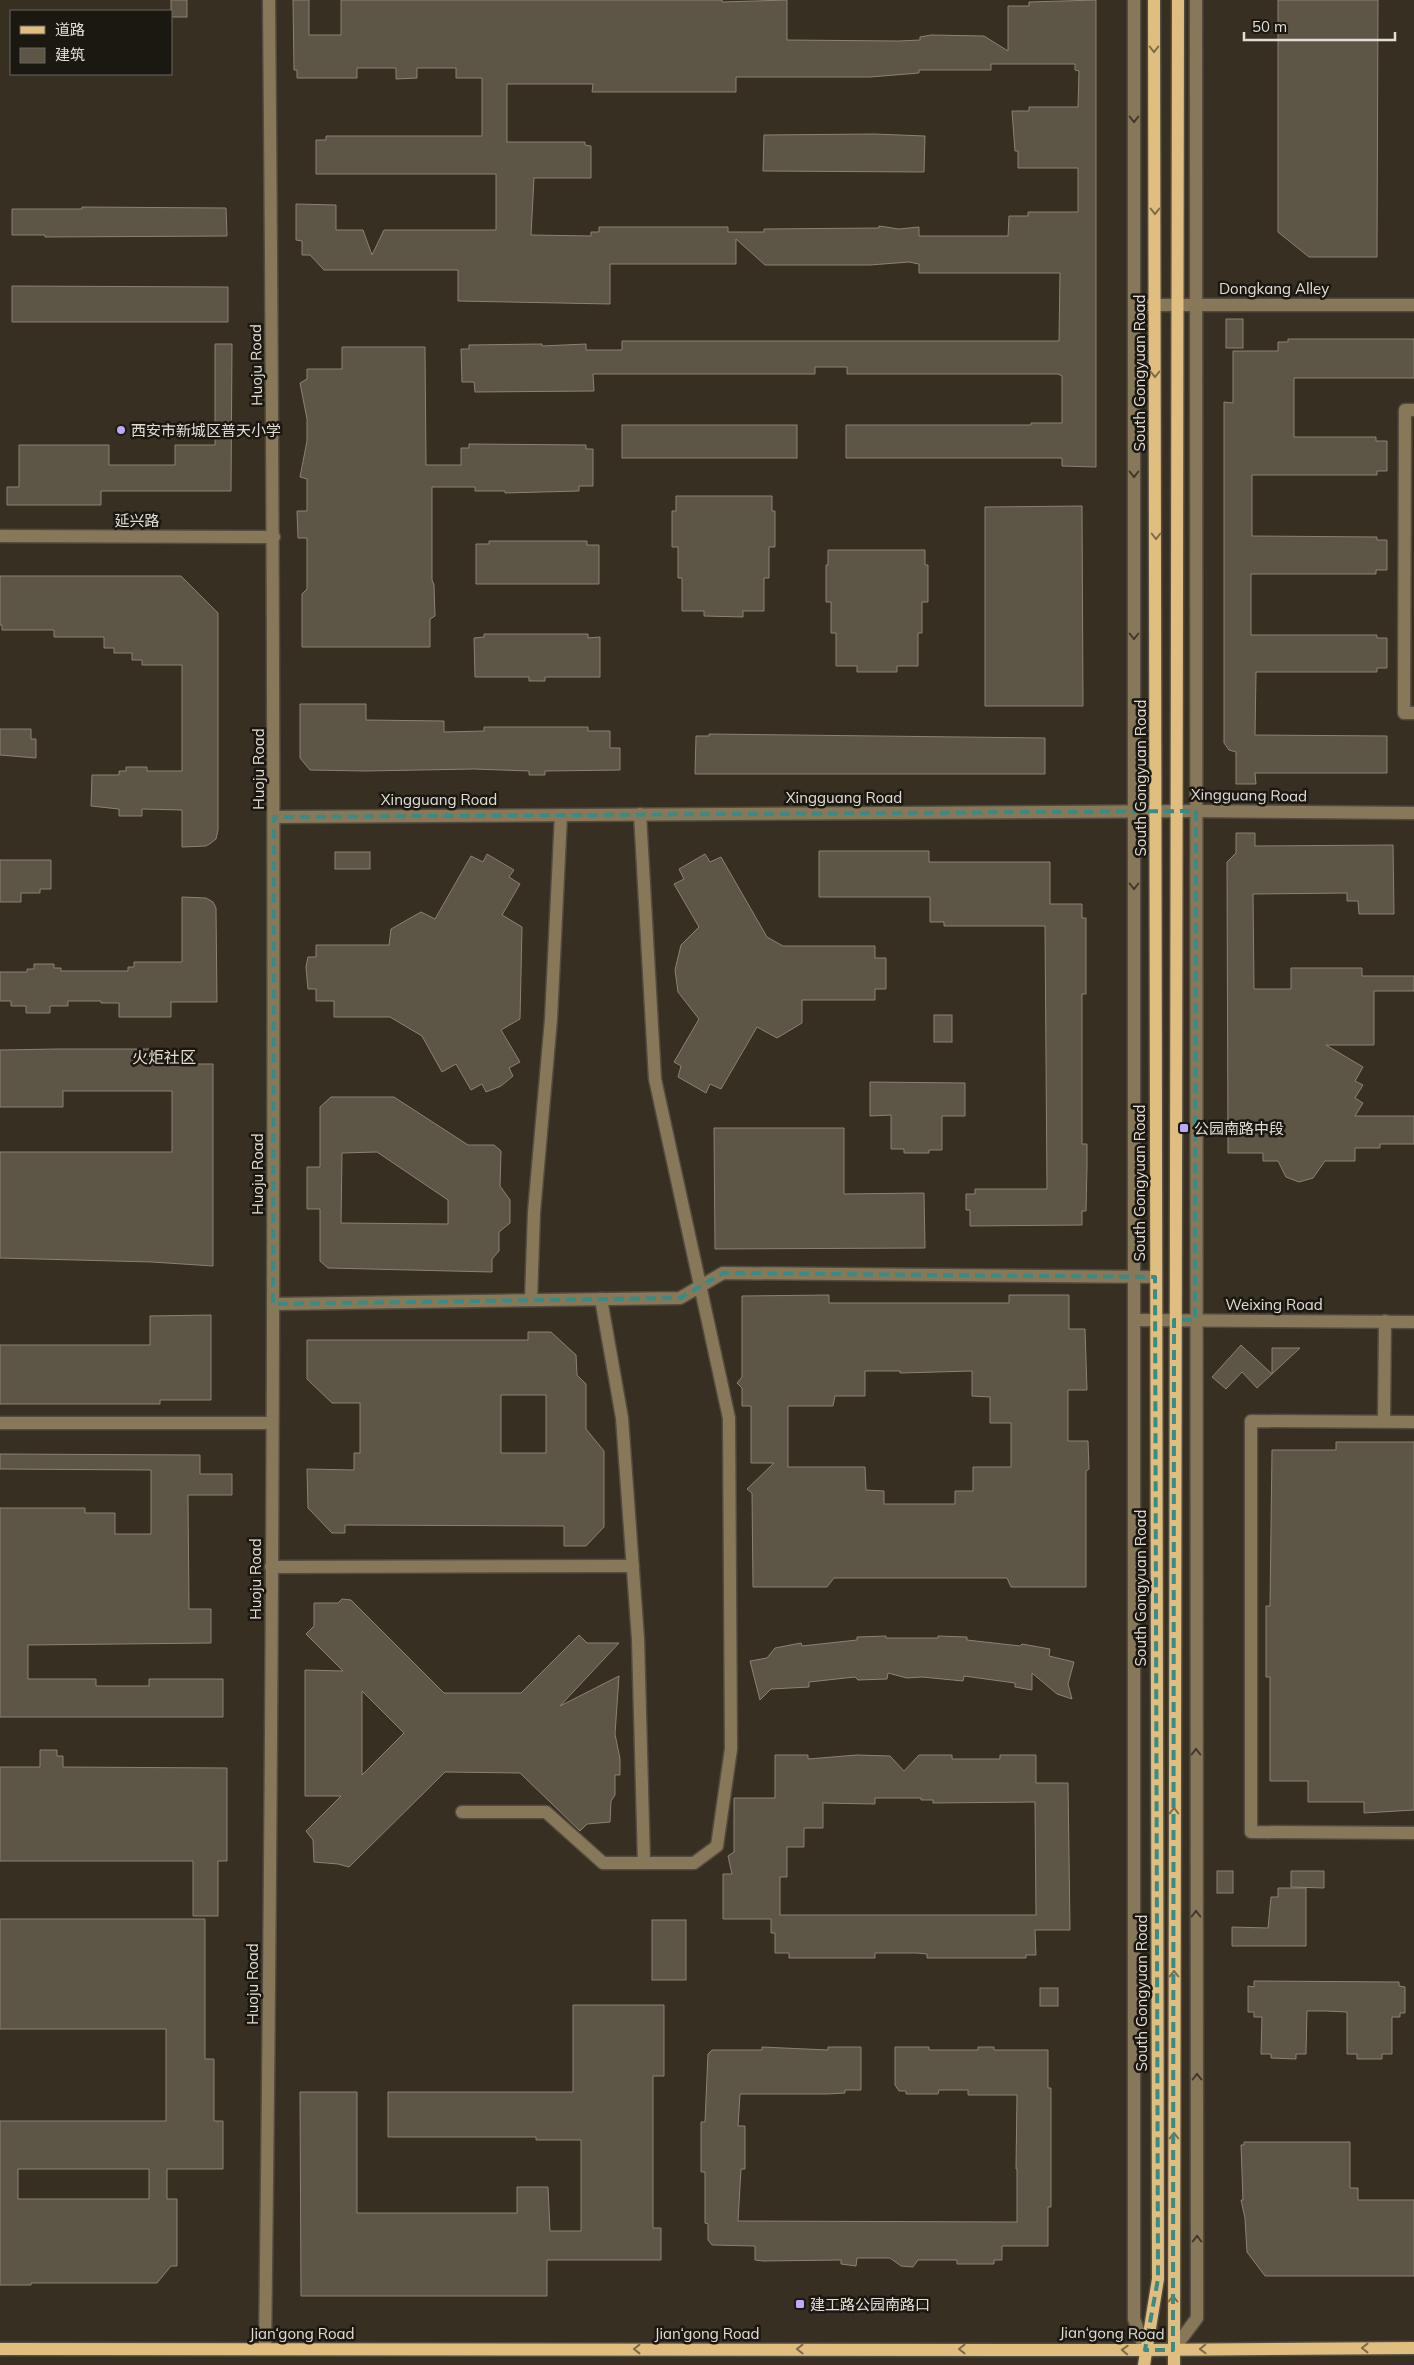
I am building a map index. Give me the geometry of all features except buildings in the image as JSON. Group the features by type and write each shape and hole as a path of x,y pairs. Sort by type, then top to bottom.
{"main road":[{"name":"South Gongyuan Road","path":"1144,2365 1158,2279 1155,1320 1157,811 1154,0"},
{"path":"1174,2365 1174,1320 1178,0"},
{"name":"Jian‘gong Road","path":"0,2349 1174,2350 1414,2348"}],"street":[{"name":"Huoju Road","path":"265,2349 273,1304 274,816 274,537 269,0"},
{"path":"1134,0 1134,2319 1145,2350"},
{"path":"1174,2350 1197,2318 1195,1320 1196,0"},
{"name":"Dongkang Alley","path":"1134,305 1414,305"},
{"path":"1414,410 1405,410 1404,712 1414,713"},
{"name":"延兴路","path":"0,536 274,537"},
{"name":"Xingguang Road","path":"274,816 1196,810 1414,813"},
{"path":"531,1300 534,1212 551,1018 561,814"},
{"path":"462,1812 546,1812 603,1863 694,1863 717,1846 731,1749 728,1418 655,1079 640,814"},
{"path":"273,1304 680,1298 723,1273 1155,1277"},
{"path":"601,1299 622,1418 638,1639 644,1863"},
{"name":"Weixing Road","path":"1134,1320 1414,1322"},
{"path":"1384,1422 1385,1322"},
{"path":"1414,1422 1251,1421 1251,1832 1414,1833"},
{"path":"0,1422 272,1423"},
{"path":"271,1567 633,1566"}],"highlighted area":[{"path":"1196,811 1195,1320 1174,1320 1173,2350 1145,2350 1158,2279 1155,1277 723,1273 680,1298 273,1304 274,817"}],"place":[{"name":"西安市新城区普天小学","path":"121,430"},
{"name":"公园南路中段","path":"1184,1128"},
{"name":"建工路公园南路口","path":"800,2304"}],"district":[{"name":"火炬社区","path":"164,1057"}]}
